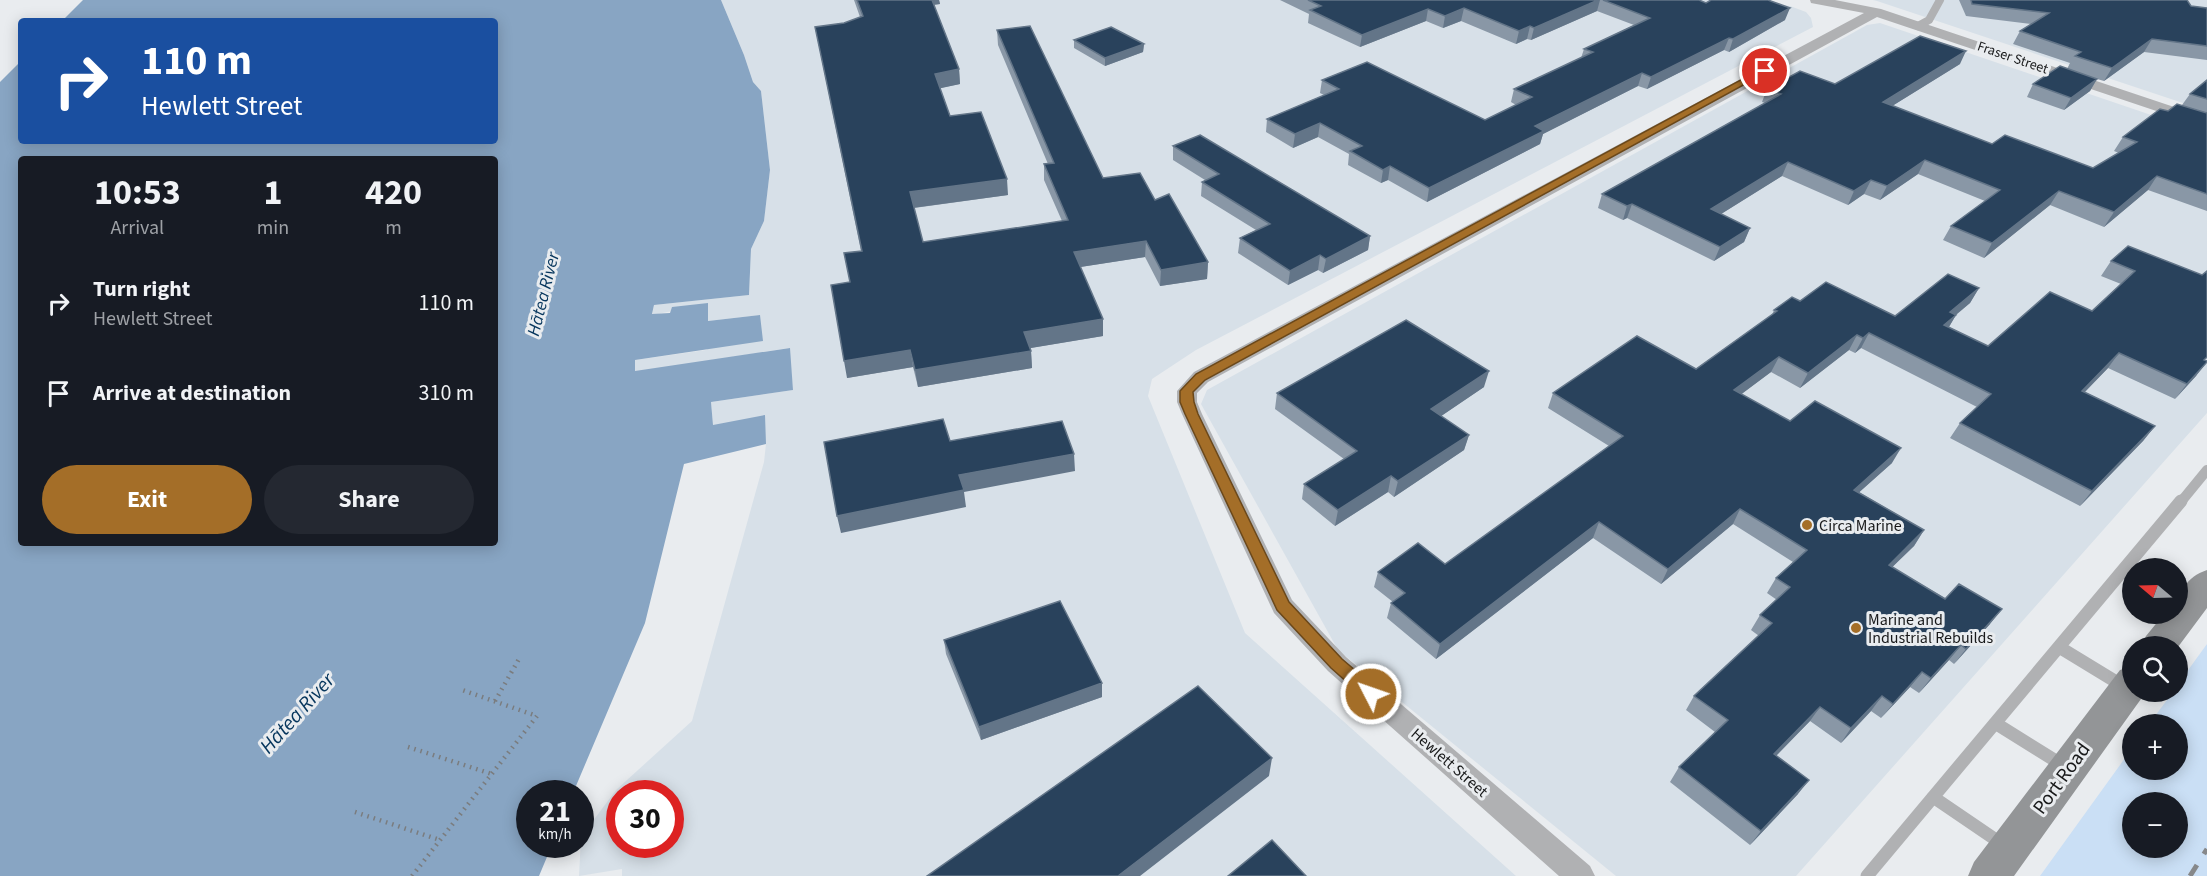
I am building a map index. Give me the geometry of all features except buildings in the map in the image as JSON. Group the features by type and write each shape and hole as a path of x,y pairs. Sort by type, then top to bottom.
{"main road":[{"path":"2167,636 2207,583"},
{"name":"Port Road","path":"1999,868 2122,696"}],"street":[{"name":"Fraser Street","path":"1816,0 1876,12 2207,123"},
{"name":"Hewlett Street","path":"1580,876 1336,664 1283,606 1192,414 1187,402 1186,391 1194,382 1211,371 1876,12"}],"lane":[{"path":"1918,26 1929,20 1940,0"},
{"path":"1867,876 2207,470"},
{"path":"2059,647 2122,681"},
{"path":"1995,723 2068,769"},
{"path":"1933,797 1999,868"}],"path":[{"path":"495,701 519,659"},
{"path":"412,876 537,716 459,689"},
{"path":"408,747 492,774"},
{"path":"355,812 440,840"}],"shaded area":[{"path":"721,0 1742,0 1790,6 1806,12 1811,18 1813,27 1196,350 1152,379 1148,396 1245,633 1516,876 622,876 622,869 579,876 580,858 594,858 594,820 606,803 606,858 684,858 684,780 627,780 692,721 764,462 766,444 713,425 711,402 793,390 789,348 635,372 635,360 706,350 760,315 708,321 708,304 652,315 654,305 749,295 751,249 764,221 770,170 761,91 753,82"},
{"path":"1873,0 2207,0 2207,111 1877,1"},
{"path":"1880,23 2207,134 2207,413 1796,876 1616,876 1338,650 1201,404 1207,390 1867,25"},
{"path":"2207,644 2207,876 2040,876 2122,762 2122,780 2188,780 2188,714 2156,714 2166,702 2188,702 2188,670"}],"water":[{"name":"Hātea River","path":"83,0 721,0 753,82 761,91 770,170 764,221 751,249 749,295 654,305 652,314 670,313 672,307 708,303 708,321 760,315 763,341 635,360 635,371 790,348 793,390 711,402 713,425 765,415 766,444 684,464 645,623 579,780 516,780 516,858 547,858 539,876 0,876 0,82 18,64 18,144 498,144 498,18 65,18"}],"railway":[{"path":"2190,876 2207,849"}],"place":[{"name":"Circa Marine","path":"1807,525"},
{"name":"Marine and Industrial Rebuilds","path":"1856,628"}],"route":[{"path":"1371,694 1336,664 1283,606 1192,414 1187,402 1186,391 1201,377 1765,71"}]}
